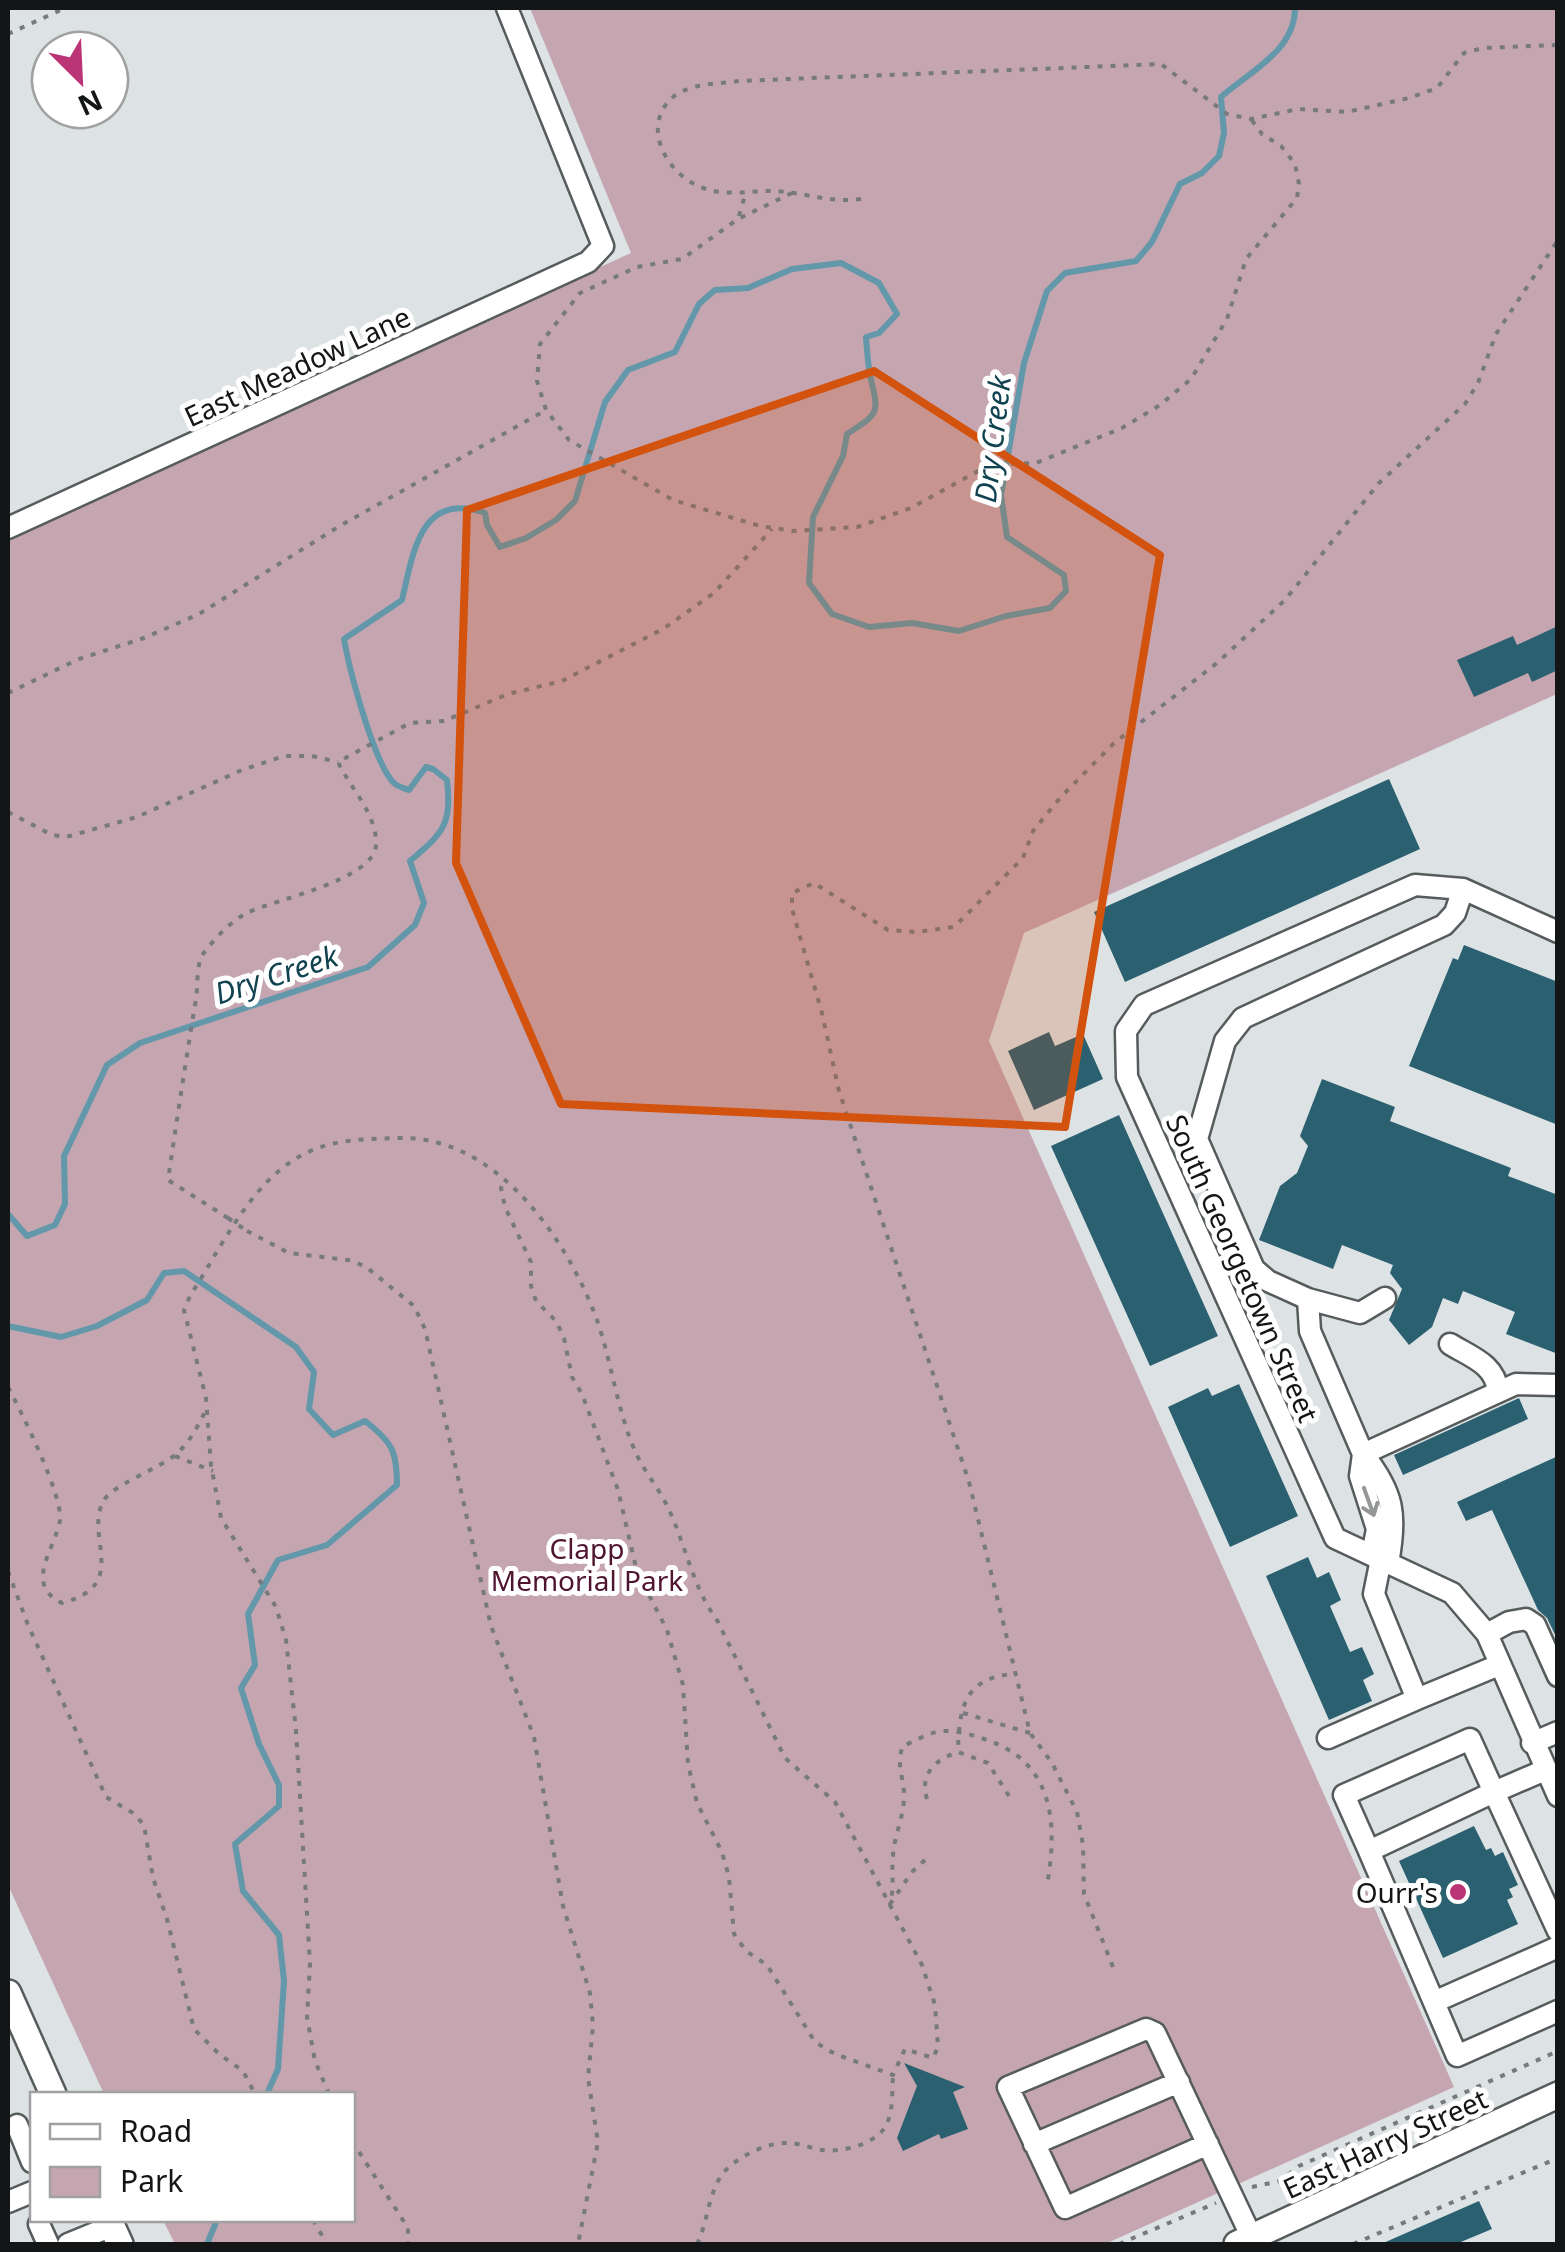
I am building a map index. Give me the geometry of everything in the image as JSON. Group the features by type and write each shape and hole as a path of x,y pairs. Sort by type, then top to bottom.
{"main road":[{"path":"8,1992 52,2092"},
{"name":"East Harry Street","path":"1248,2242 1557,2096"}],"street":[{"name":"East Meadow Lane","path":"8,528 588,262 603,246 506,8"},
{"name":"South Georgetown Street","path":"1463,889 1416,885 1144,1005 1126,1031 1127,1077 1334,1538 1452,1593 1487,1634 1558,1796"},
{"path":"1385,1298 1360,1313 1308,1299 1268,1281 1254,1269 1197,1138 1225,1041 1243,1018 1256,1010 1444,925 1455,913 1463,889 1558,932"},
{"path":"1308,1299 1310,1330 1363,1454 1393,1511 1394,1529 1380,1559 1374,1594 1417,1699"},
{"path":"1450,1344 1489,1367 1496,1375 1498,1391"},
{"path":"1363,1454 1498,1391 1528,1382 1558,1385"},
{"path":"1487,1634 1526,1618 1535,1625 1558,1676"},
{"path":"1328,1738 1499,1664"},
{"path":"1532,1743 1558,1732"},
{"path":"1558,1932 1470,1739 1344,1795 1457,2056 1558,2011"},
{"path":"1369,1850 1545,1770"},
{"path":"1434,2002 1558,1947"},
{"path":"1208,2144 1065,2208 1008,2087 1149,2028 1155,2033 1208,2144 1248,2242"},
{"path":"1034,2144 1178,2082"},
{"path":"19,2124 30,2156"},
{"path":"39,2224 48,2244"},
{"path":"68,2244 114,2230"}],"path":[{"path":"8,34 64,8"},
{"path":"861,199 840,202 792,193 729,195 699,187 663,156 658,136 660,116 672,98 692,87 739,81 1161,64 1227,114 1251,119 1298,109 1348,112 1437,88 1464,53 1483,48 1558,45"},
{"path":"792,193 738,219 682,260 638,267 580,293 540,344 537,380 546,410 558,428 577,444 673,500 774,528 857,527 912,508 992,465 1036,463 1122,428 1191,380 1227,319 1246,258 1297,198 1299,184 1294,164 1281,146 1262,134 1251,119"},
{"path":"738,219 746,192"},
{"path":"1113,1967 1084,1894 1084,1845 1077,1812 1062,1780 1030,1733 968,1482 839,1091 822,1013 792,909 792,893 814,883 888,930 916,932 954,927 1023,858 1033,831 1060,798 1113,744 1217,663 1284,600 1379,483 1465,404 1478,384 1496,334 1558,240"},
{"path":"8,693 79,660 198,614 338,527 546,410"},
{"path":"8,812 52,835 66,837 137,816 284,756 312,756 338,762 410,723 444,721 508,694 562,681 663,628 714,592 774,528"},
{"path":"338,762 368,813 377,848 370,860 352,874 246,914 226,928 200,958 168,1180 289,1253 348,1260 365,1266 414,1306 425,1329 487,1609 534,1737 563,1906 590,1992 593,2026 588,2078 598,2142 578,2244"},
{"path":"329,2092 315,2061 307,2017 310,1964 296,1730 286,1640 272,1600 221,1518 207,1408 184,1310 272,1174 309,1152 352,1140 411,1138 462,1152 505,1181 546,1224 581,1282 597,1321 634,1449 668,1508 704,1604 717,1620 785,1758 836,1802 922,1965 935,2004 938,2046 933,2058 905,2049 894,2076 889,2119 883,2132 871,2140 835,2151 783,2143 752,2152 726,2169 717,2184 705,2230 697,2244"},
{"path":"505,1181 501,1188 504,1207 531,1262 536,1302 556,1321 564,1338 572,1377 618,1490 637,1572 667,1630 683,1685 688,1764 697,1803 722,1852 729,1877 734,1934 746,1951 768,1966 816,2042 835,2054 894,2076"},
{"path":"8,1387 56,1494 60,1518 42,1567 42,1582 52,1598 62,1603 82,1596 94,1586 101,1570 99,1510 106,1495 174,1456 195,1432 207,1408"},
{"path":"174,1456 212,1471"},
{"path":"8,1571 28,1625 106,1796 134,1813 144,1825 153,1878 167,1918 194,2030 243,2071 254,2092"},
{"path":"958,1752 961,1713 970,1691 999,1675 1015,1674"},
{"path":"961,1713 1030,1733"},
{"path":"890,1904 895,1882 892,1856 902,1820 904,1793 898,1758 903,1746 944,1730 1014,1752 1038,1781 1047,1797 1054,1836 1047,1885"},
{"path":"927,1799 927,1775 934,1764 958,1752 988,1763 1008,1796"},
{"path":"890,1904 925,1860"},
{"path":"1119,2244 1252,2187 1280,2182 1300,2166 1558,2051"},
{"path":"355,2146 408,2228 408,2244"},
{"path":"1353,2244 1558,2158"},
{"path":"314,2222 327,2244"}],"highlighted area":[{"path":"874,371 1160,555 1065,1127 561,1104 456,863 467,510"}],"green space":[{"name":"Clapp Memorial Park","path":"530,8 1557,8 1557,694 1024,933 989,1041 1454,2087 1105,2244 175,2244 164,2222 355,2222 355,2092 103,2092 8,1885 8,537 631,253"}],"building":[{"path":"1558,626 1558,670 1532,682 1528,673 1474,697 1457,660 1513,636 1517,645"},
{"path":"1389,779 1420,849 1125,982 1094,912"},
{"path":"1464,945 1558,982 1558,1125 1409,1066 1453,958 1458,960"},
{"path":"1049,1032 1055,1046 1083,1034 1103,1079 1034,1110 1008,1051"},
{"path":"1322,1079 1395,1107 1390,1121 1511,1168 1508,1176 1558,1195 1558,1354 1506,1334 1515,1312 1463,1291 1458,1304 1443,1298 1432,1327 1409,1345 1389,1320 1402,1289 1390,1273 1393,1265 1342,1245 1333,1269 1259,1240 1280,1186 1297,1173 1308,1146 1300,1136"},
{"path":"1119,1115 1218,1336 1150,1366 1051,1146"},
{"path":"1239,1384 1298,1516 1230,1547 1168,1407 1208,1388 1212,1396"},
{"path":"1519,1398 1528,1419 1403,1475 1394,1455"},
{"path":"1558,1456 1558,1641 1547,1618 1538,1610 1492,1510 1466,1521 1457,1502"},
{"path":"1308,1557 1317,1578 1329,1572 1341,1600 1330,1606 1350,1652 1362,1647 1374,1674 1363,1680 1372,1701 1329,1720 1266,1576"},
{"path":"1474,1826 1486,1850 1491,1848 1495,1856 1503,1852 1518,1885 1509,1889 1513,1897 1507,1900 1518,1924 1443,1958 1399,1861"},
{"path":"904,2063 965,2087 953,2092 968,2129 941,2139 939,2134 903,2151 897,2138 917,2086"},
{"path":"1479,2201 1492,2229 1456,2244 1381,2244"}],"waterway":[{"name":"Dry Creek","path":"8,1214 27,1236 55,1225 65,1204 64,1156 107,1065 140,1043 368,967 415,925 424,903 410,861 443,827 448,808 447,780 426,767 409,790 386,773 363,715 344,639 402,600 423,531 446,510 463,508 485,513 487,525 500,547 526,538 556,520 575,501 605,402 628,370 675,352 699,304 715,290 748,288 792,269 841,263 879,283 897,314 879,333 866,337 874,413 847,434 843,456 813,517 809,583 832,614 869,627 912,623 959,631 1006,616 1050,608 1066,591 1064,575 1007,537 1001,495 1024,363 1047,291 1065,273 1136,261 1152,242 1180,184 1202,173 1219,156 1224,133 1221,97 1279,48 1288,36 1295,8"},
{"name":"Dry Creek","path":"8,1326 61,1337 97,1326 147,1300 164,1273 184,1271 296,1347 314,1372 309,1409 333,1435 365,1421 387,1442 394,1455 397,1485 327,1545 278,1560 248,1614 255,1665 241,1688 259,1744 279,1785 279,1806 235,1844 243,1891 279,1935 284,1981 278,2069 268,2092"},
{"name":"Dry Creek","path":"207,2244 216,2222"}],"place":[{"name":"Ourr's","path":"1458,1892"}]}
